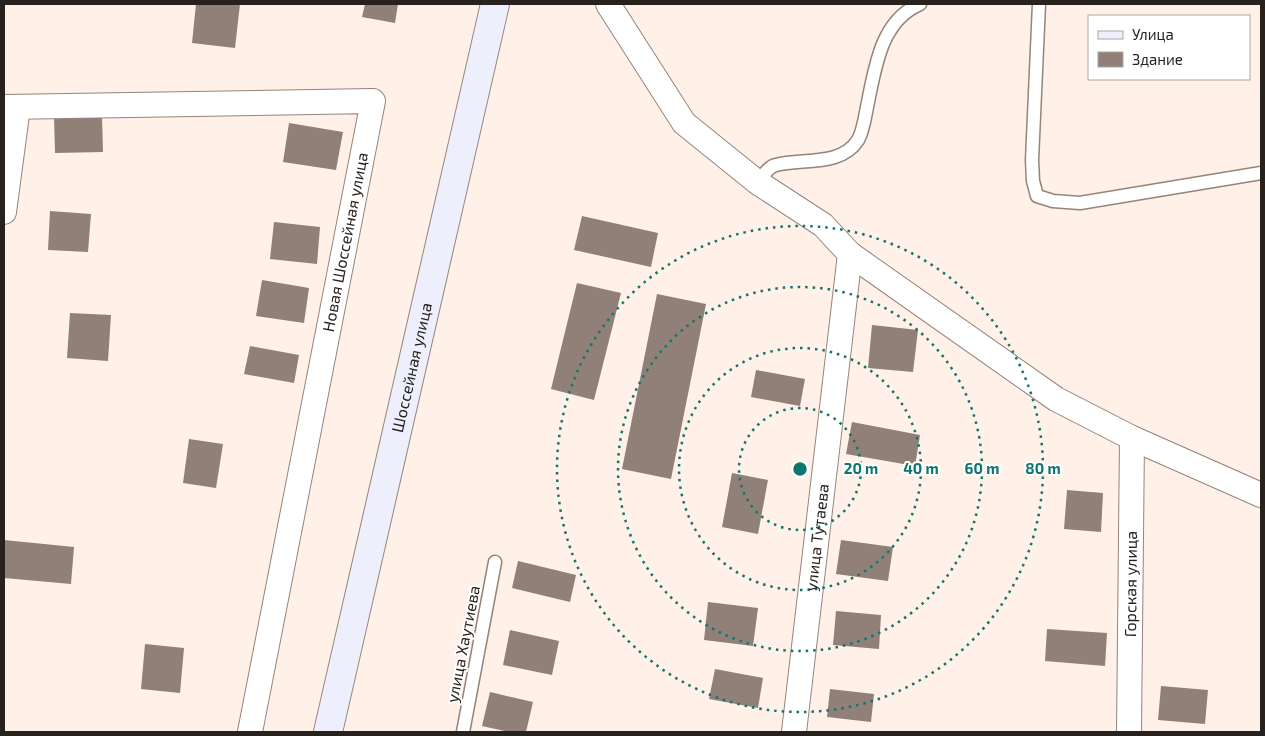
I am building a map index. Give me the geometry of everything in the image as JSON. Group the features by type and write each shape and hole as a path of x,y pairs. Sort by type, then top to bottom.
{"main road":[{"name":"Шоссейная улица","path":"328,732 494,4"}],"street":[{"path":"608,4 684,123 757,182 823,225 850,254 1056,399 1132,438 1261,495"},
{"name":"Новая Шоссейная улица","path":"11,107 373,101 250,732"},
{"path":"4,212 11,107"},
{"name":"улица Тутаева","path":"794,732 850,254"},
{"name":"Горская улица","path":"1128,732 1132,438"}],"lane":[{"path":"757,182 774,165 817,161 844,153 858,140 876,63 888,31 908,9 920,4"},
{"path":"1039,4 1032,160 1032,181 1037,196 1054,201 1080,203 1261,173"},
{"name":"улица Хаутиева","path":"463,732 495,562"}],"building":[{"path":"196,4 240,4 235,48 192,43"},
{"path":"365,4 398,4 395,23 362,17"},
{"path":"102,116 103,152 55,153 54,117"},
{"path":"289,123 343,132 336,170 283,162"},
{"path":"50,211 91,214 88,252 48,250"},
{"path":"582,216 658,233 651,267 574,250"},
{"path":"274,222 320,227 317,264 270,259"},
{"path":"262,280 309,288 304,323 256,316"},
{"path":"577,283 621,293 594,400 551,389"},
{"path":"657,294 706,304 671,479 622,469"},
{"path":"70,313 111,315 108,361 67,358"},
{"path":"872,325 918,330 913,372 868,368"},
{"path":"250,346 299,355 294,383 244,374"},
{"path":"756,370 805,379 800,406 751,397"},
{"path":"852,422 920,435 915,466 846,454"},
{"path":"189,439 223,444 216,488 183,483"},
{"path":"732,473 768,480 758,534 722,527"},
{"path":"1067,490 1103,493 1101,532 1064,529"},
{"path":"4,540 74,547 71,584 4,578"},
{"path":"841,540 893,547 888,581 836,574"},
{"path":"518,561 576,575 570,602 512,588"},
{"path":"708,602 758,608 753,646 704,640"},
{"path":"836,611 881,615 879,649 833,645"},
{"path":"1047,629 1107,633 1105,666 1045,661"},
{"path":"510,630 559,641 552,675 503,665"},
{"path":"145,644 184,648 180,693 141,689"},
{"path":"715,669 763,678 758,708 709,699"},
{"path":"1161,686 1208,690 1205,724 1158,720"},
{"path":"830,689 874,694 871,722 827,717"},
{"path":"490,692 533,702 526,732 509,732 482,726"}]}
